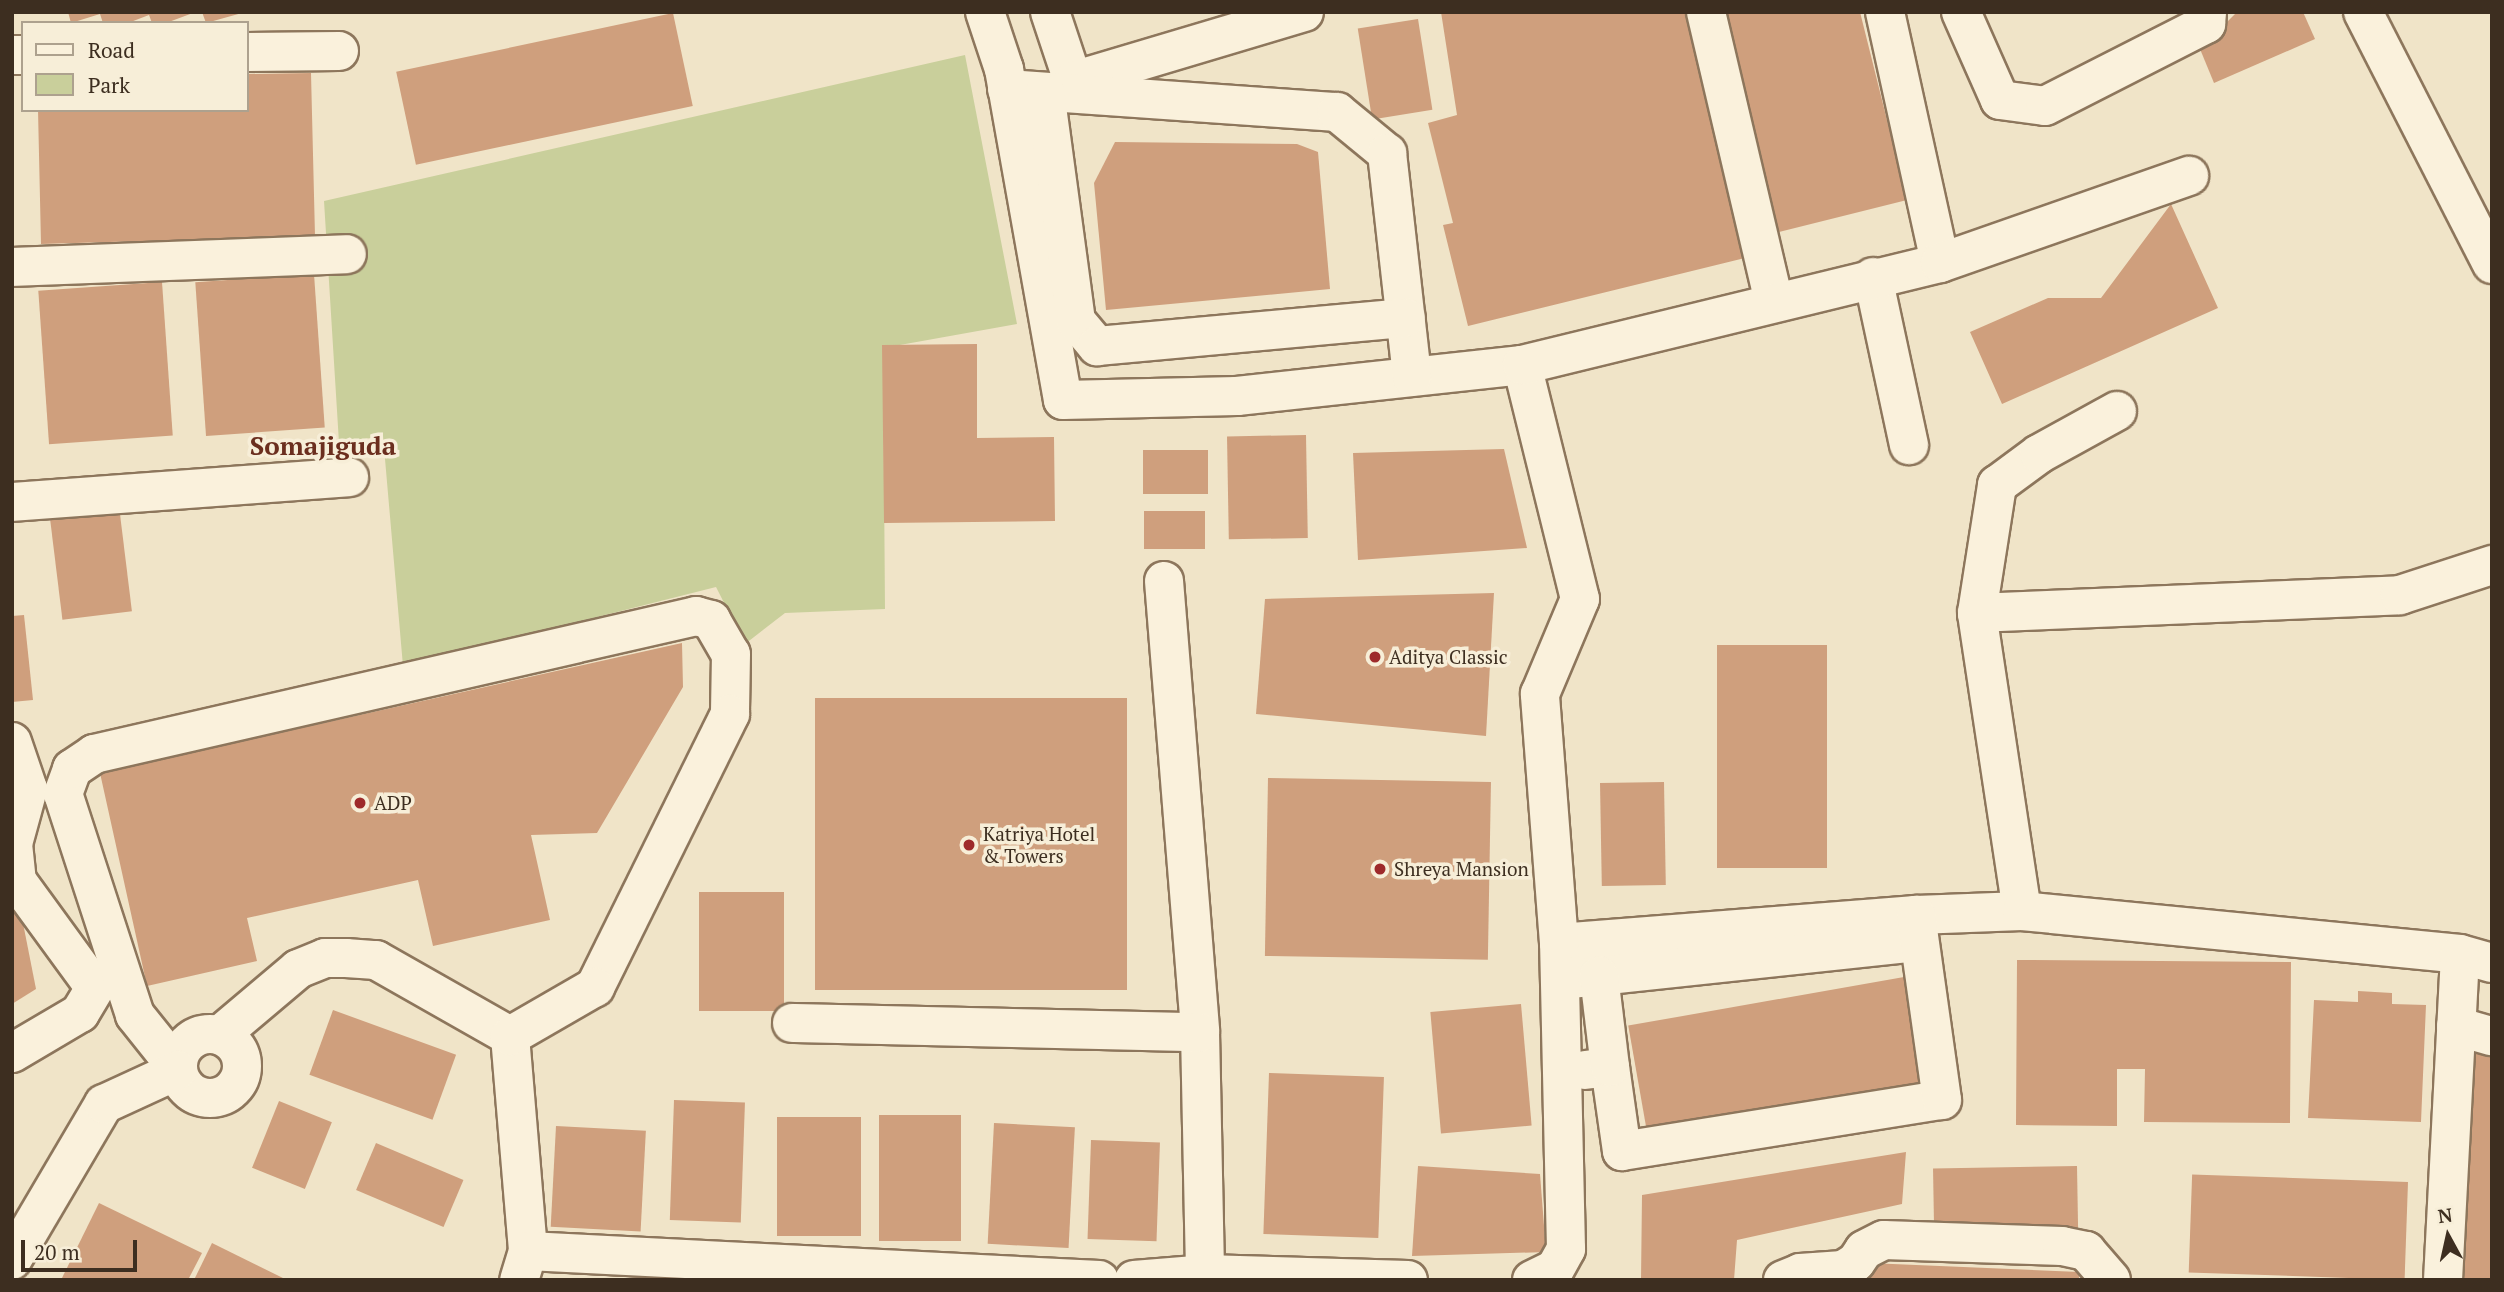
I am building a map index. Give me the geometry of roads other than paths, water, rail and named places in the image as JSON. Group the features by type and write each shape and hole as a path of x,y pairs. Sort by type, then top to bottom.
{"street":[{"path":"985,12 1007,89 1063,400 1237,396 1522,365 1873,277 1940,263 2189,176"},
{"path":"1050,12 1073,81 1304,12"},
{"path":"1706,12 1774,302"},
{"path":"1885,12 1940,263"},
{"path":"1961,12 2000,100 2045,106 2206,24 2207,12"},
{"path":"2363,12 2492,264"},
{"path":"248,52 339,51"},
{"path":"1007,89 1337,111 1387,153 1412,377"},
{"path":"1045,92 1076,321 1097,346 1406,318"},
{"path":"12,267 347,254"},
{"path":"1873,277 1909,445"},
{"path":"1522,365 1580,599 1539,694 1560,962 1566,1249 1555,1269 1532,1280"},
{"path":"2022,911 1977,613 1997,485 2039,454 2117,411"},
{"path":"12,502 348,477"},
{"path":"1977,613 2400,595 2492,565"},
{"path":"1164,581 1200,1032 1205,1274"},
{"path":"12,1259 104,1104 178,1065 189,1041 210,1034 220,1035 242,1057 241,1079 234,1088 216,1098 195,1095 187,1089 178,1065 135,1015 63,794 72,769 108,751 696,615 711,620 731,654 730,714 595,987 510,1036"},
{"path":"12,742 28,789 13,844 17,881 95,988 80,1013 12,1053"},
{"path":"1560,962 1600,976 2022,911 2476,959 2474,1031 2443,1280"},
{"path":"1560,962 1918,928"},
{"path":"1600,976 1622,1151 1942,1100 1918,928"},
{"path":"220,1035 298,969 326,958 346,958 376,960 510,1036"},
{"path":"792,1023 1200,1032"},
{"path":"510,1036 524,1265 1099,1280"},
{"path":"1562,1072 1610,1068"},
{"path":"1783,1280 1800,1273 1843,1270 1856,1262 1864,1250 1884,1240 2062,1245 2086,1251 2111,1280"},
{"path":"1134,1280 1205,1274 1408,1280"}],"place":[{"name":"Aditya Classic","path":"1375,657"},
{"name":"ADP","path":"360,803"},
{"name":"Katriya Hotel & Towers","path":"969,845"},
{"name":"Shreya Mansion","path":"1380,869"}],"district":[{"name":"Somajiguda","path":"323,446"}]}
